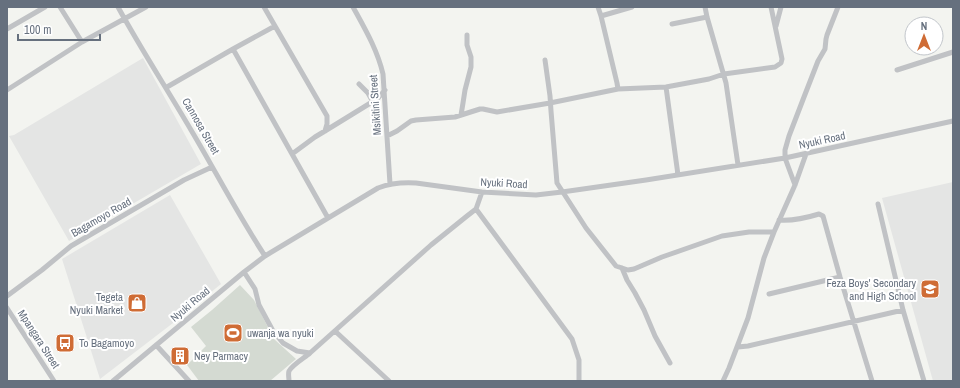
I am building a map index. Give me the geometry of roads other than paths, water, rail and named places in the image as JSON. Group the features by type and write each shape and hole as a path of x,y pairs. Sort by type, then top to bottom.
{"street":[{"path":"7,29 45,7"},
{"path":"60,7 82,42"},
{"name":"Cannosa Street","path":"118,7 167,87 246,227 265,256"},
{"path":"7,90 82,42 146,7"},
{"path":"264,7 327,116 325,131"},
{"name":"Msikitini Street","path":"353,7 380,59 385,90 390,184"},
{"path":"598,7 618,89"},
{"path":"601,16 632,7"},
{"path":"705,7 726,83 738,165"},
{"path":"387,136 411,121 455,117 480,109 497,112 550,104 618,89 666,87 709,79 724,74 775,67 779,65 782,59 771,7"},
{"path":"776,29 781,7"},
{"path":"795,184 785,158 785,150 818,61 825,49 827,35 838,7"},
{"path":"672,24 707,17"},
{"path":"167,87 274,26"},
{"path":"461,115 471,67 471,57 467,45 467,35"},
{"path":"233,49 328,218"},
{"path":"897,70 953,52"},
{"path":"546,60 557,183 586,228 616,266 628,270 634,269 662,257 722,236 749,232 774,232"},
{"path":"359,84 368,93 372,102"},
{"path":"666,87 678,175"},
{"path":"292,154 315,137 377,100 385,90"},
{"name":"Nyuki Road","path":"113,381 265,256 378,188 390,184 405,182 482,192 536,195 785,158 953,121"},
{"path":"723,381 738,347 748,318 764,258 806,154"},
{"name":"Bagamoyo Road","path":"7,296 71,246 184,180 212,166"},
{"path":"289,381 290,370 294,366 310,354 431,245 476,209 482,192"},
{"path":"878,204 903,310 924,381"},
{"path":"476,209 572,338 579,360 579,381"},
{"path":"779,220 786,221 819,214 822,215 872,381"},
{"path":"622,268 644,310 655,336 670,363"},
{"path":"244,272 255,289 259,305 273,331 283,343 297,351 310,354"},
{"path":"769,294 840,277"},
{"name":"Mpangara Street","path":"7,308 54,381"},
{"path":"738,347 748,346 903,310"},
{"path":"335,331 389,381"},
{"path":"156,345 189,381"}],"place":[{"name":"Feza Boys' Secondary and High School","path":"930,289"},
{"name":"Tegeta Nyuki Market","path":"137,303"},
{"name":"uwanja wa nyuki","path":"233,333"},
{"name":"To Bagamoyo","path":"65,343"},
{"name":"Ney Parmacy","path":"180,356"}]}
